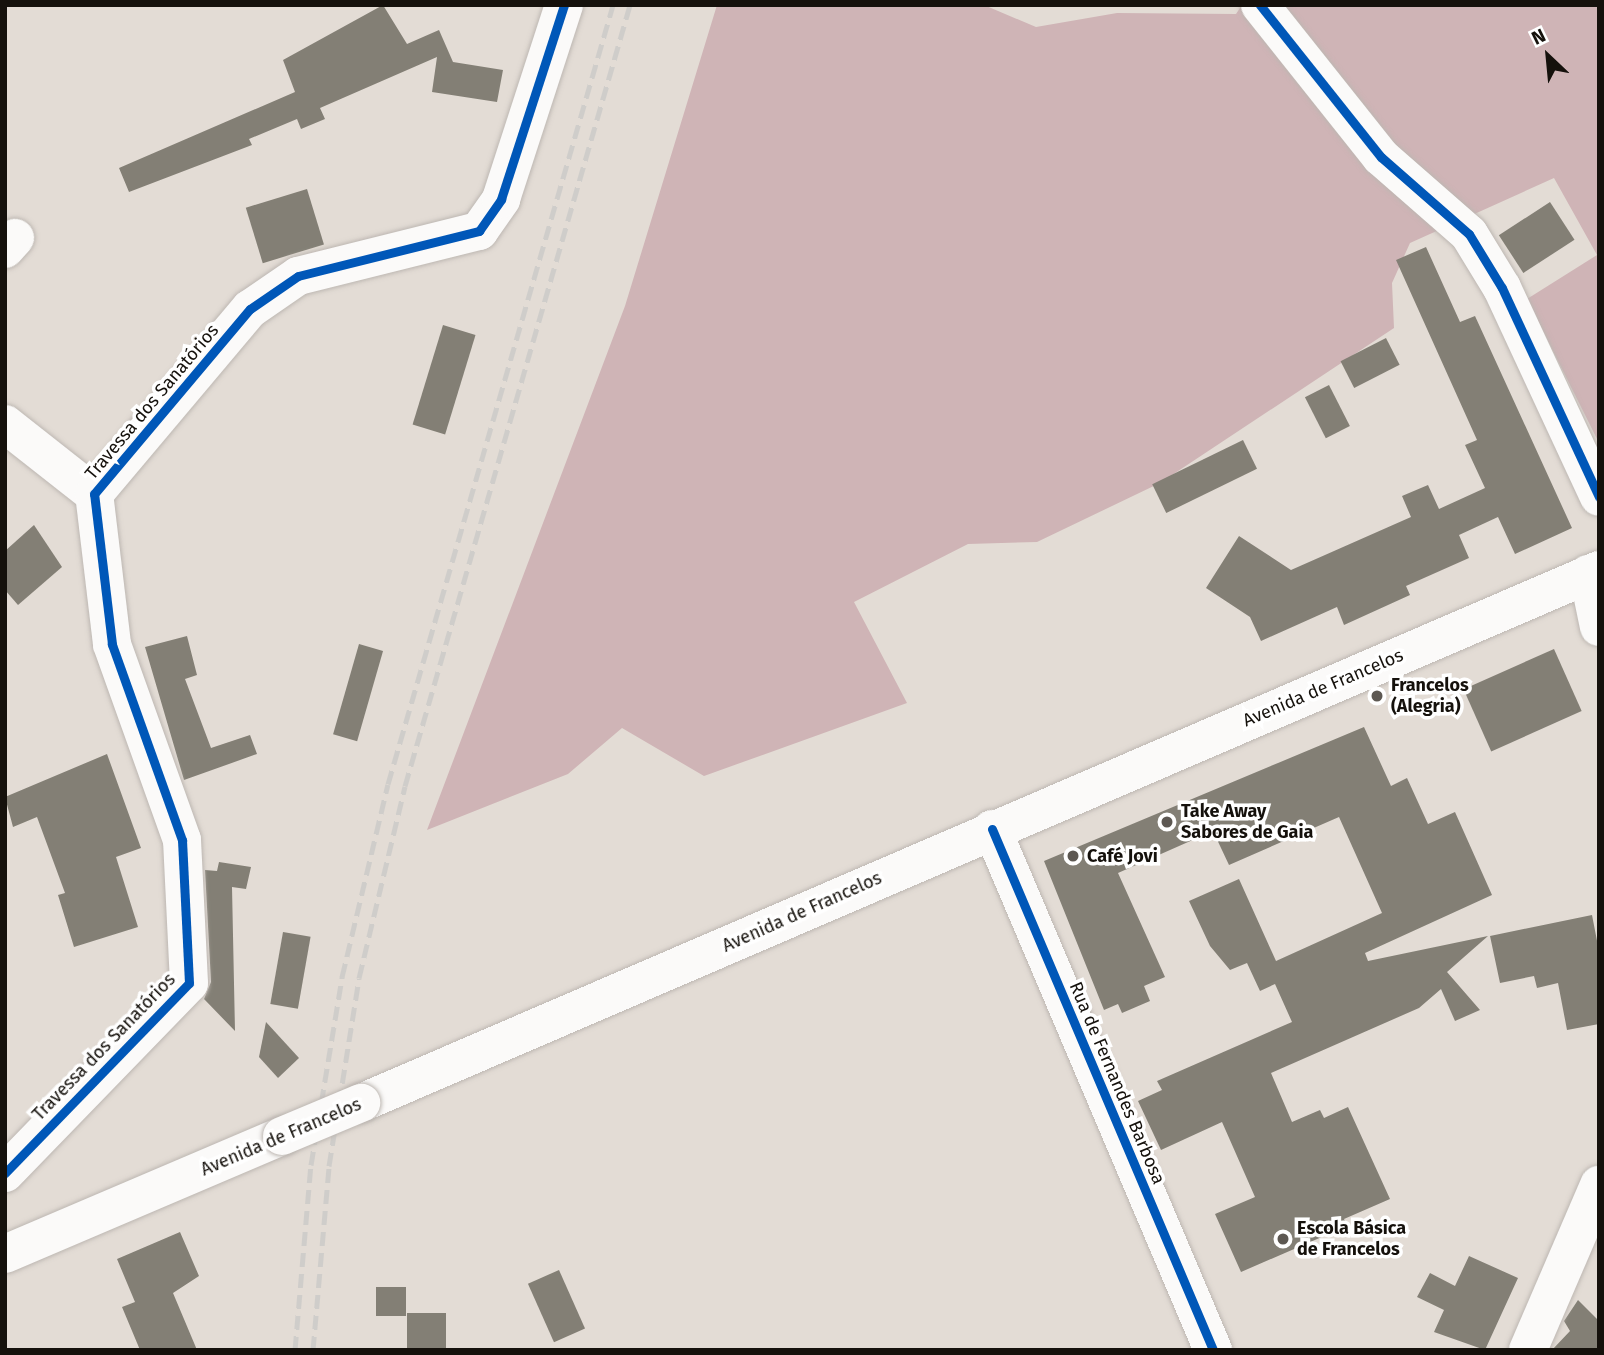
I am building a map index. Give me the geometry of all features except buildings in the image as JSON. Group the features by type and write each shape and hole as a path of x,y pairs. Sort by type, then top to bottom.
{"street":[{"name":"Travessa dos Sanatórios","path":"5,1173 189,983 182,840 112,644 94,494 250,309 298,276 479,231 501,199 564,5"},
{"path":"1260,5 1381,157 1469,234 1502,288 1599,496"},
{"path":"5,424 94,494"},
{"path":"1593,572 1599,627"},
{"name":"Avenida de Francelos","path":"5,1254 1593,572"},
{"name":"Rua de Fernandes Barbosa","path":"992,829 1213,1350"},
{"path":"1528,1350 1599,1185"}],"shaded area":[{"path":"717,5 984,5 1036,27 1117,13 1236,14 1242,5 1599,5 1599,443 1527,299 1597,255 1554,178 1410,243 1392,283 1394,328 1160,483 1037,542 968,544 854,602 907,703 704,776 622,728 568,774 427,830 625,306"}],"railway":[{"path":"295,1350 311,1165 342,977 388,784 613,5"},
{"path":"313,1350 329,1166 359,978 405,786 630,5"}],"cycle path":[{"path":"5,1173 189,983 182,840 112,644 94,494 250,309 298,276 479,231 501,199 564,5"},
{"path":"1260,5 1381,157 1469,234 1502,288 1599,497"},
{"path":"992,829 1213,1350"}],"place":[{"name":"Francelos (Alegria)","path":"1377,696"},
{"name":"Take Away Sabores de Gaia","path":"1167,822"},
{"name":"Café Jovi","path":"1073,856"},
{"name":"Escola Básica de Francelos","path":"1283,1239"}]}
